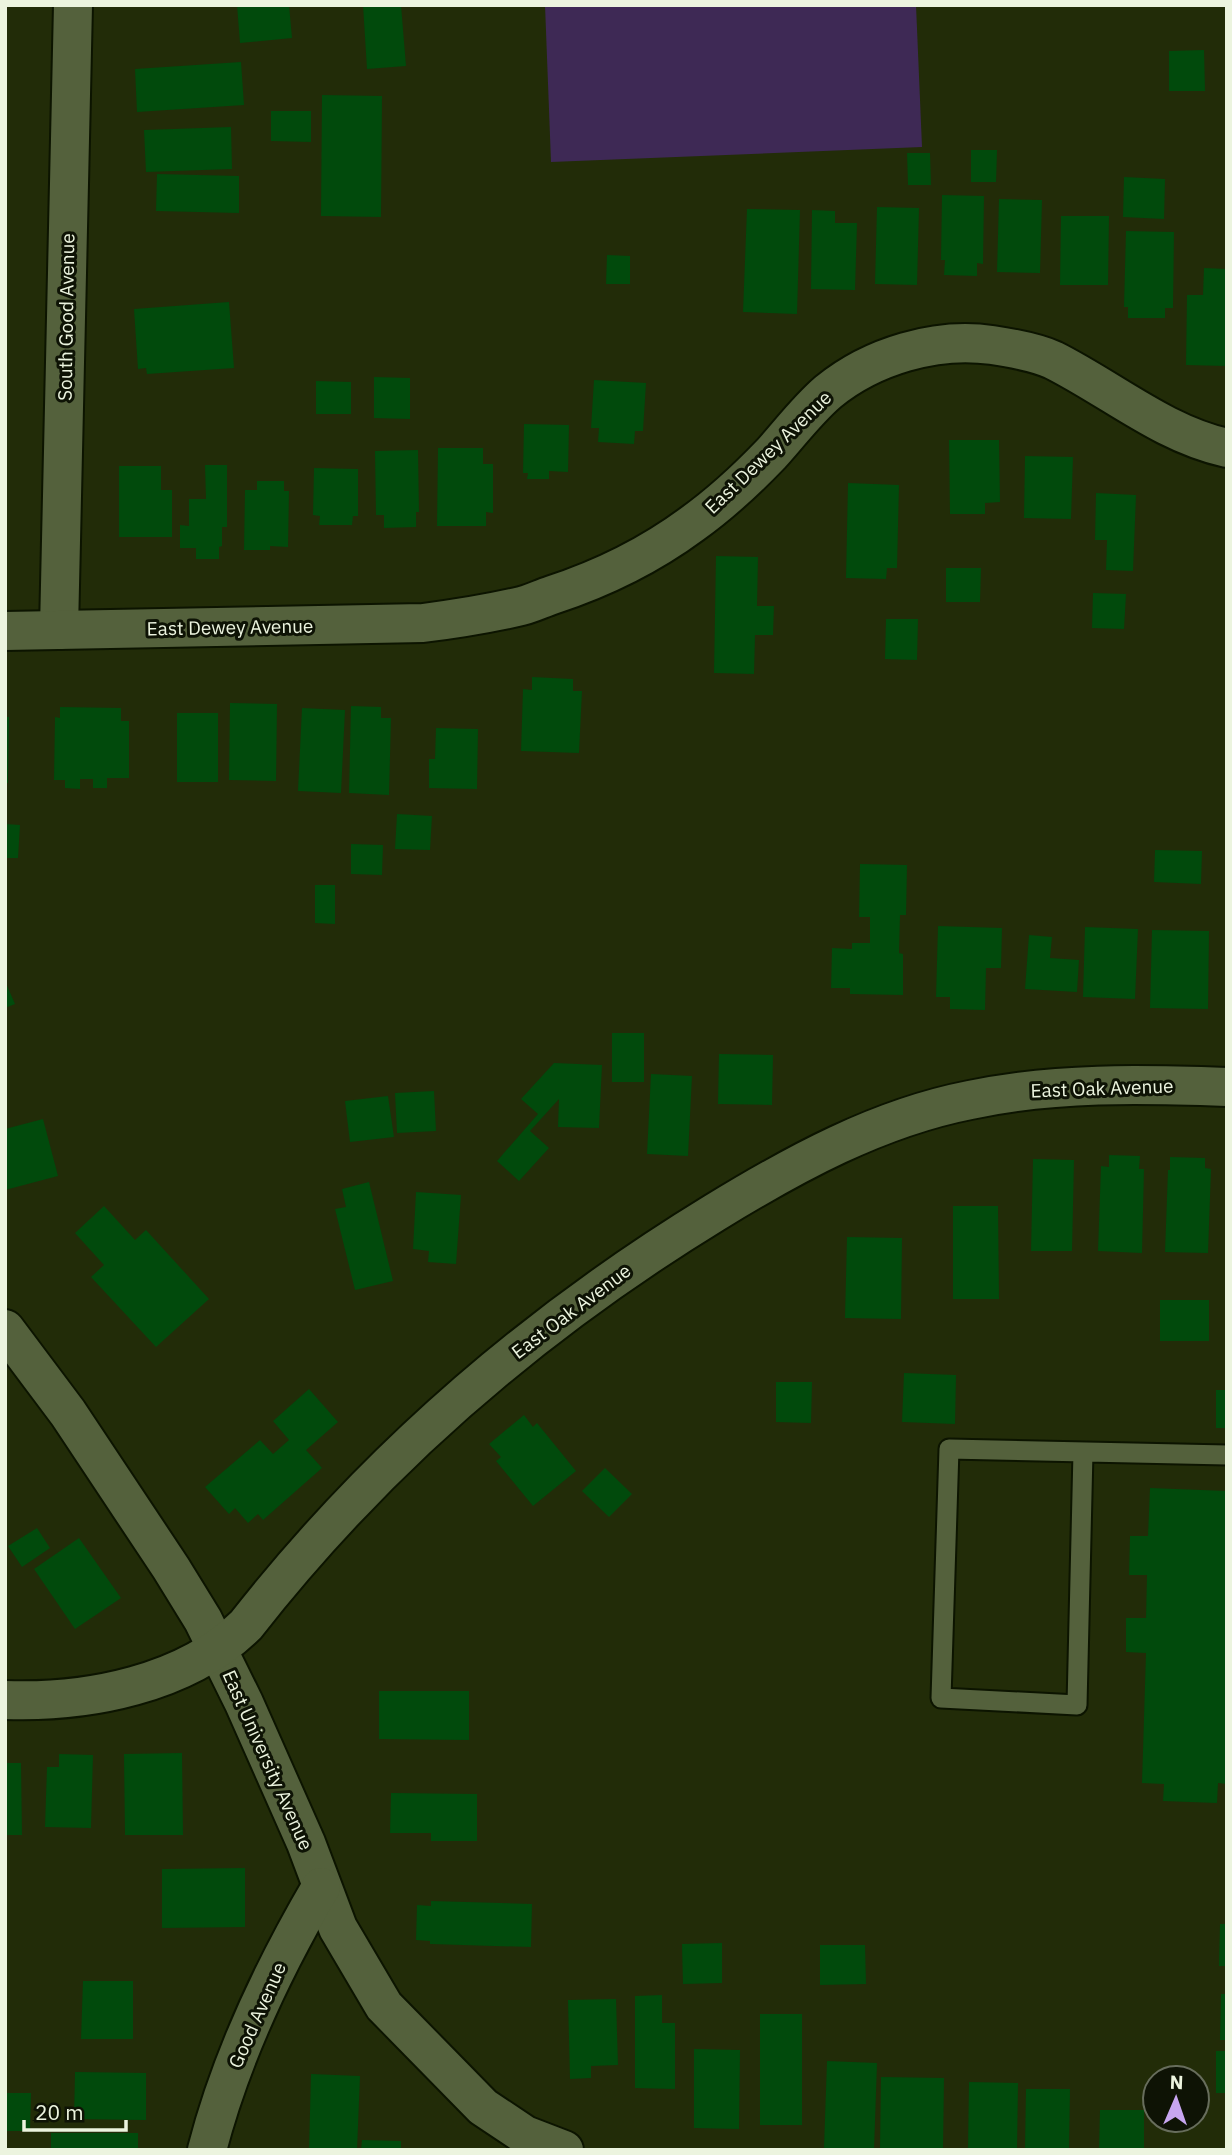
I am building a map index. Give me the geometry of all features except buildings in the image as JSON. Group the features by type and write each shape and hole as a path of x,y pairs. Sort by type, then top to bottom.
{"street":[{"name":"South Good Avenue","path":"60,630 73,5"},
{"name":"East Dewey Avenue","path":"5,631 423,623 486,614 533,603 577,587 649,552 715,507 767,457 804,415 840,383 882,360 935,346 959,343 991,345 1037,354 1080,374 1175,429 1227,448"},
{"name":"East Oak Avenue","path":"5,1700 29,1701 107,1692 169,1674 219,1649 246,1625 349,1505 473,1387 582,1300 646,1255 765,1182 864,1133 971,1099 1066,1086 1129,1084 1227,1087"},
{"name":"East University Avenue","path":"5,1329 41,1374 199,1612 219,1649 306,1843 338,1928 359,1967 393,2017 484,2107 525,2135 564,2150"},
{"name":"Good Avenue","path":"207,2150 226,2088 249,2028 283,1956 321,1887"}],"lane":[{"path":"1083,1452 1077,1705 941,1698 949,1449 1227,1455"}],"shaded area":[{"path":"545,5 916,5 922,147 551,162"}]}
